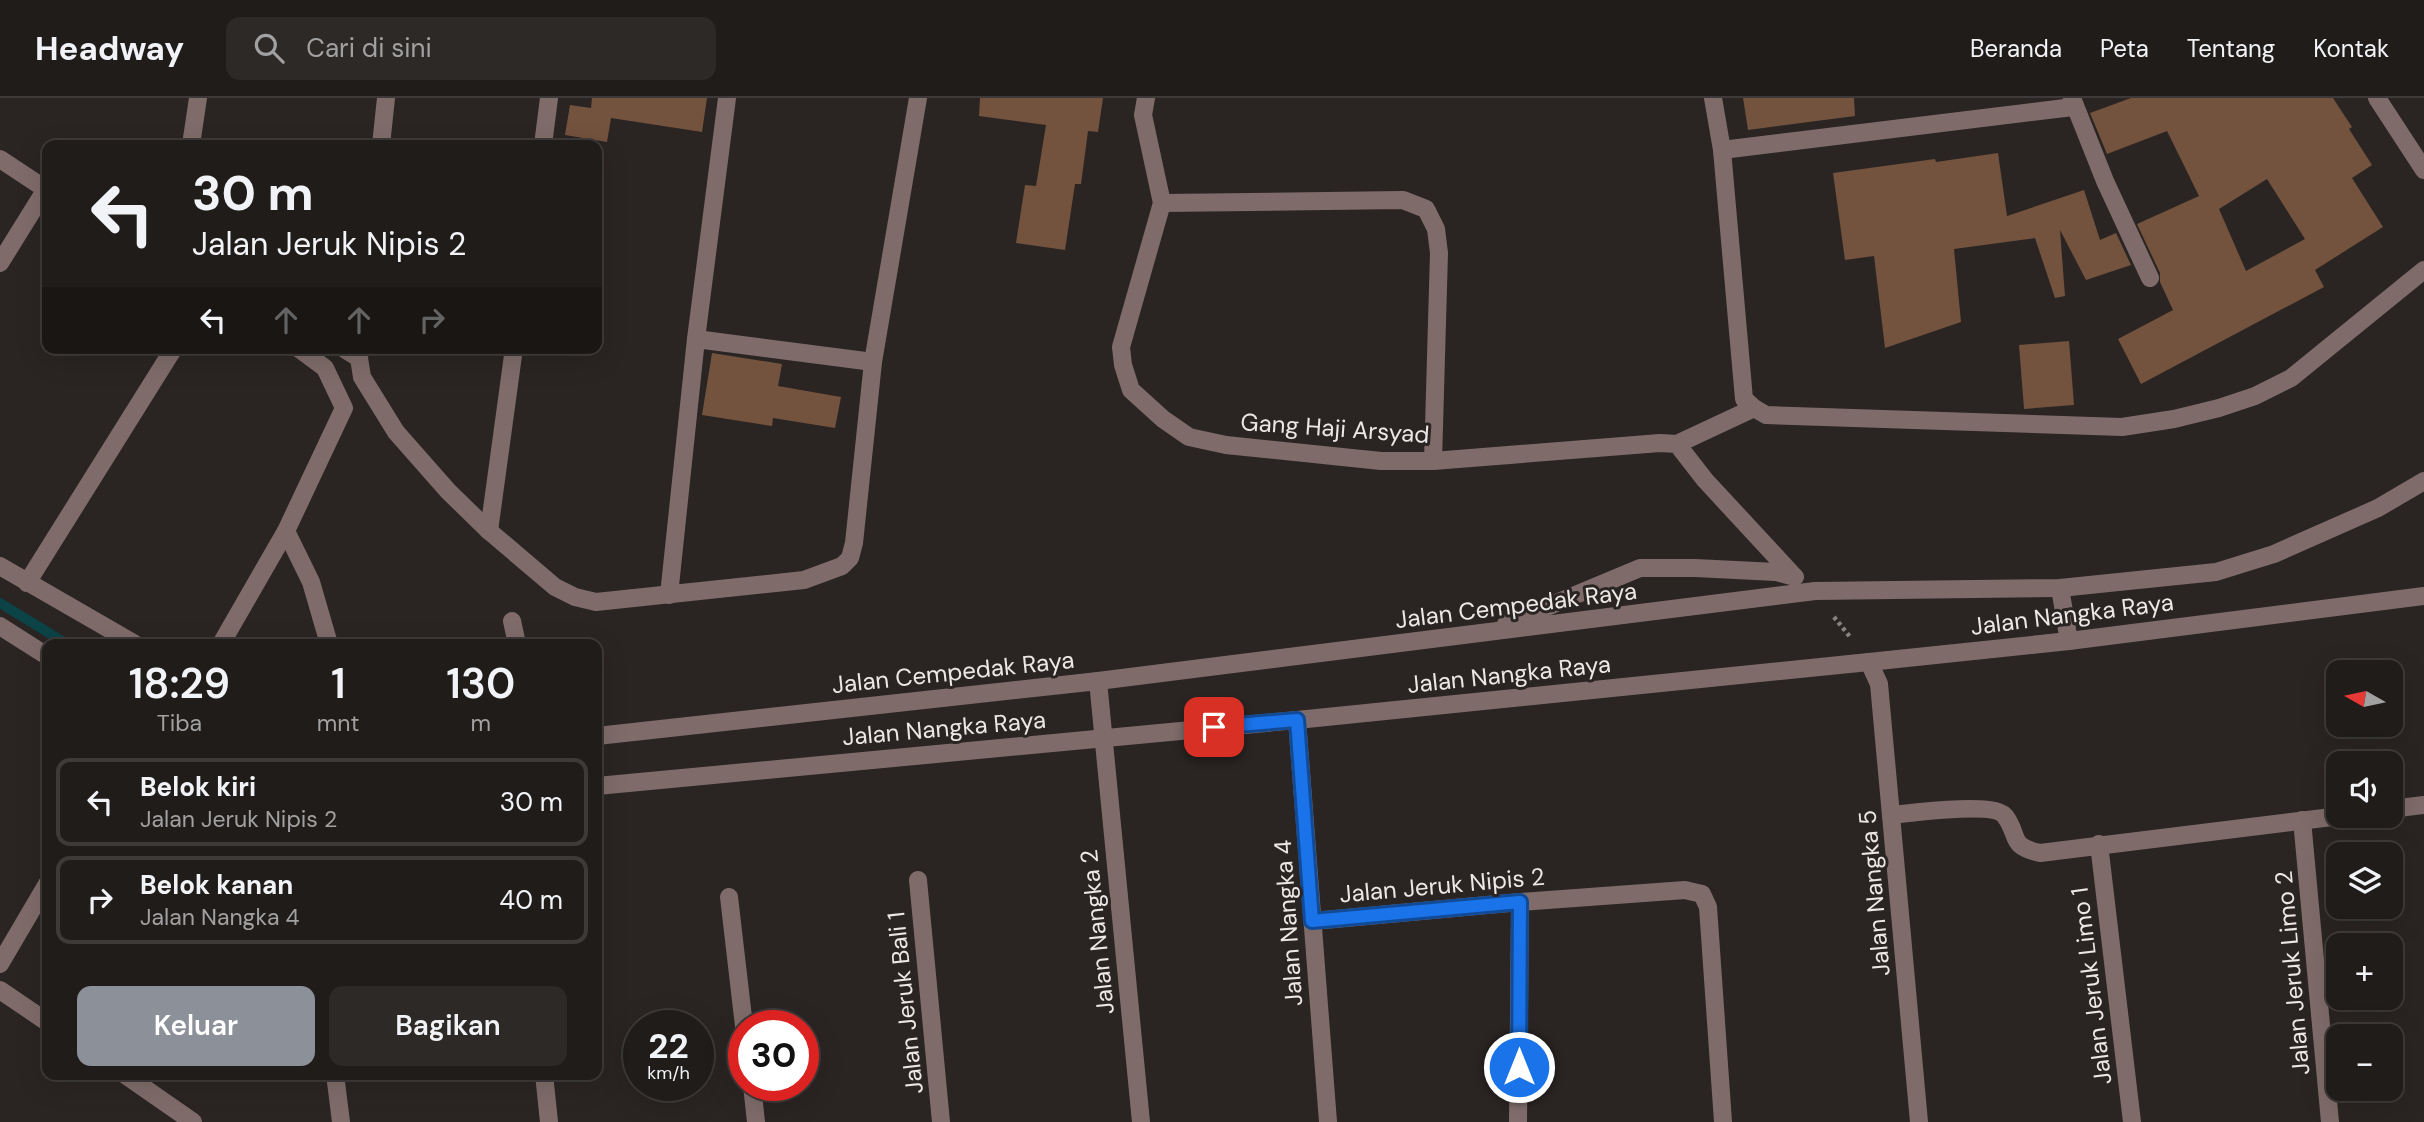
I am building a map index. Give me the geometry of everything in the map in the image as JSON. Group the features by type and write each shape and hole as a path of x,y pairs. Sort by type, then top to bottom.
{"street":[{"path":"192,140 198,98"},
{"path":"382,140 386,98"},
{"path":"544,140 549,98"},
{"path":"669,595 696,339 727,98"},
{"path":"359,354 362,377 396,432 448,491 489,531 555,587 575,597 596,601 804,580 842,566 849,558 854,544 873,362 918,98"},
{"name":"Gang Haji Arsyad","path":"1146,98 1143,115 1161,203 1121,347 1123,365 1131,390 1163,419 1189,437 1226,445 1381,461 1433,461 1660,443 1677,444"},
{"path":"1713,98 1722,150 1744,399 1766,415 2108,427 2174,419 2255,396 2291,378 2424,270"},
{"path":"2377,98 2424,170"},
{"path":"1722,150 2073,102 2150,278"},
{"path":"0,159 42,186"},
{"path":"0,263 42,197"},
{"path":"1161,203 1404,200 1426,209 1436,229 1439,253 1433,461"},
{"path":"696,339 873,362"},
{"path":"27,583 170,354"},
{"path":"224,639 286,531 344,408 326,368 306,354"},
{"path":"489,531 513,354"},
{"path":"1754,408 1677,444 1705,480 1793,575 1815,591"},
{"name":"Jalan Cempedak Raya","path":"602,735 1098,681 1815,591 2060,588 2216,572 2274,554 2378,509 2424,481"},
{"path":"286,531 311,582 328,639"},
{"path":"0,566 126,639"},
{"path":"1483,634 1640,569 1695,568 1793,575"},
{"path":"2060,588 2069,640"},
{"name":"Jalan Nangka Raya","path":"602,786 1297,720 1869,662 2424,596"},
{"path":"512,621 516,639"},
{"path":"0,626 42,653"},
{"name":"Jalan Nangka 5","path":"1869,662 1879,684 1919,1122"},
{"name":"Jalan Nangka 2","path":"1098,681 1141,1122"},
{"name":"Jalan Nangka 4","path":"1297,720 1328,1122"},
{"path":"2403,807 2424,805"},
{"path":"1891,815 1981,808 1997,810 2005,816 2017,842 2024,850 2040,853 2326,817"},
{"name":"Jalan Jeruk Limo 2","path":"2302,820 2330,1122"},
{"name":"Jalan Jeruk Limo 1","path":"2099,844 2132,1122"},
{"name":"Jalan Jeruk Bali 1","path":"918,880 941,1122"},
{"name":"Jalan Jeruk Nipis 2","path":"1312,921 1685,890 1702,894 1708,907 1723,1122"},
{"path":"0,964 42,893"},
{"path":"729,897 742,1010"},
{"path":"1518,1122 1520,902"},
{"path":"0,990 42,1019"},
{"path":"133,1080 193,1122"},
{"path":"335,1080 341,1122"},
{"path":"545,1080 549,1122"},
{"path":"753,1101 756,1122"}],"path":[{"path":"1815,591 1869,662"}],"building":[{"path":"592,98 707,98 702,132 611,118 607,142 565,135 570,105 591,108"},
{"path":"980,98 1103,98 1098,132 1088,131 1081,184 1075,184 1065,250 1016,243 1025,185 1036,186 1046,125 979,116"},
{"path":"1743,98 1854,98 1855,116 1748,130"},
{"path":"2131,98 2333,98 2372,165 2352,178 2383,227 2315,270 2324,287 2141,384 2118,339 2173,310 2160,282 2160,273 2137,224 2199,196 2167,131 2107,154 2090,113","holes":["2267,179 2305,239 2246,271 2219,209"]},
{"path":"1998,153 2007,216 2084,190 2100,240 2116,233 2131,265 2086,280 2060,230 2065,296 2055,298 2035,238 1954,249 1961,322 1885,348 1874,256 1845,260 1833,173"},
{"path":"2069,341 2074,405 2024,409 2019,345"},
{"path":"712,353 782,364 778,386 841,397 835,428 773,418 772,426 702,415"}],"waterway":[{"path":"0,603 59,639"}],"route":[{"path":"1214,727 1297,720 1312,921 1520,902 1519,1067"}]}
